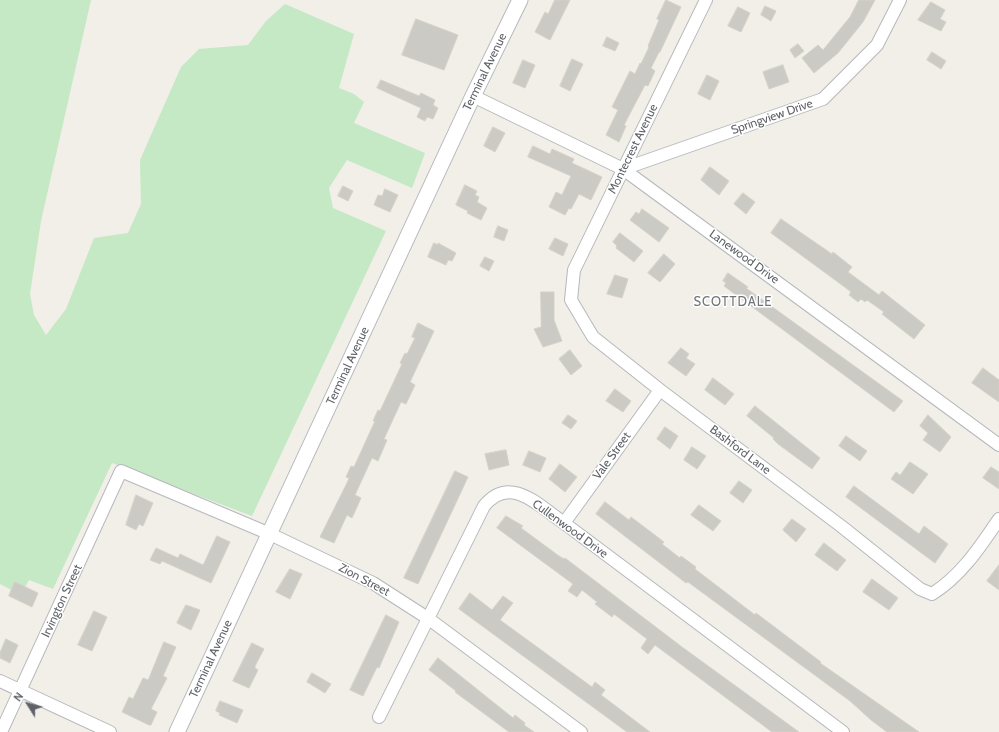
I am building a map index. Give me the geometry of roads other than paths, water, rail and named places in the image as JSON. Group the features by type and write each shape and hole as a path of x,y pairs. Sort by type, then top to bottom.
{"street":[{"name":"Terminal Avenue","path":"178,732 473,96 520,0"},
{"name":"Montecrest Avenue","path":"571,300 574,270 706,0"},
{"name":"Springview Drive","path":"623,169 823,99 877,45 900,0"},
{"name":"Lanewood Drive","path":"473,96 623,169 999,445"},
{"name":"Bashford Lane","path":"571,300 593,337 660,390 841,526 920,589 932,594 947,584 974,556 999,519"},
{"name":"Vale Street","path":"564,523 660,390"},
{"name":"Zion Street","path":"121,470 270,534 373,583 429,618 581,732"},
{"name":"Irvington Street","path":"1,732 121,470"},
{"name":"Cullenwood Drive","path":"379,718 484,506 491,498 500,492 509,491 518,492 564,523 843,732"},
{"path":"0,680 110,732"}],"district":[{"name":"SCOTTDALE","path":"733,302"}]}
